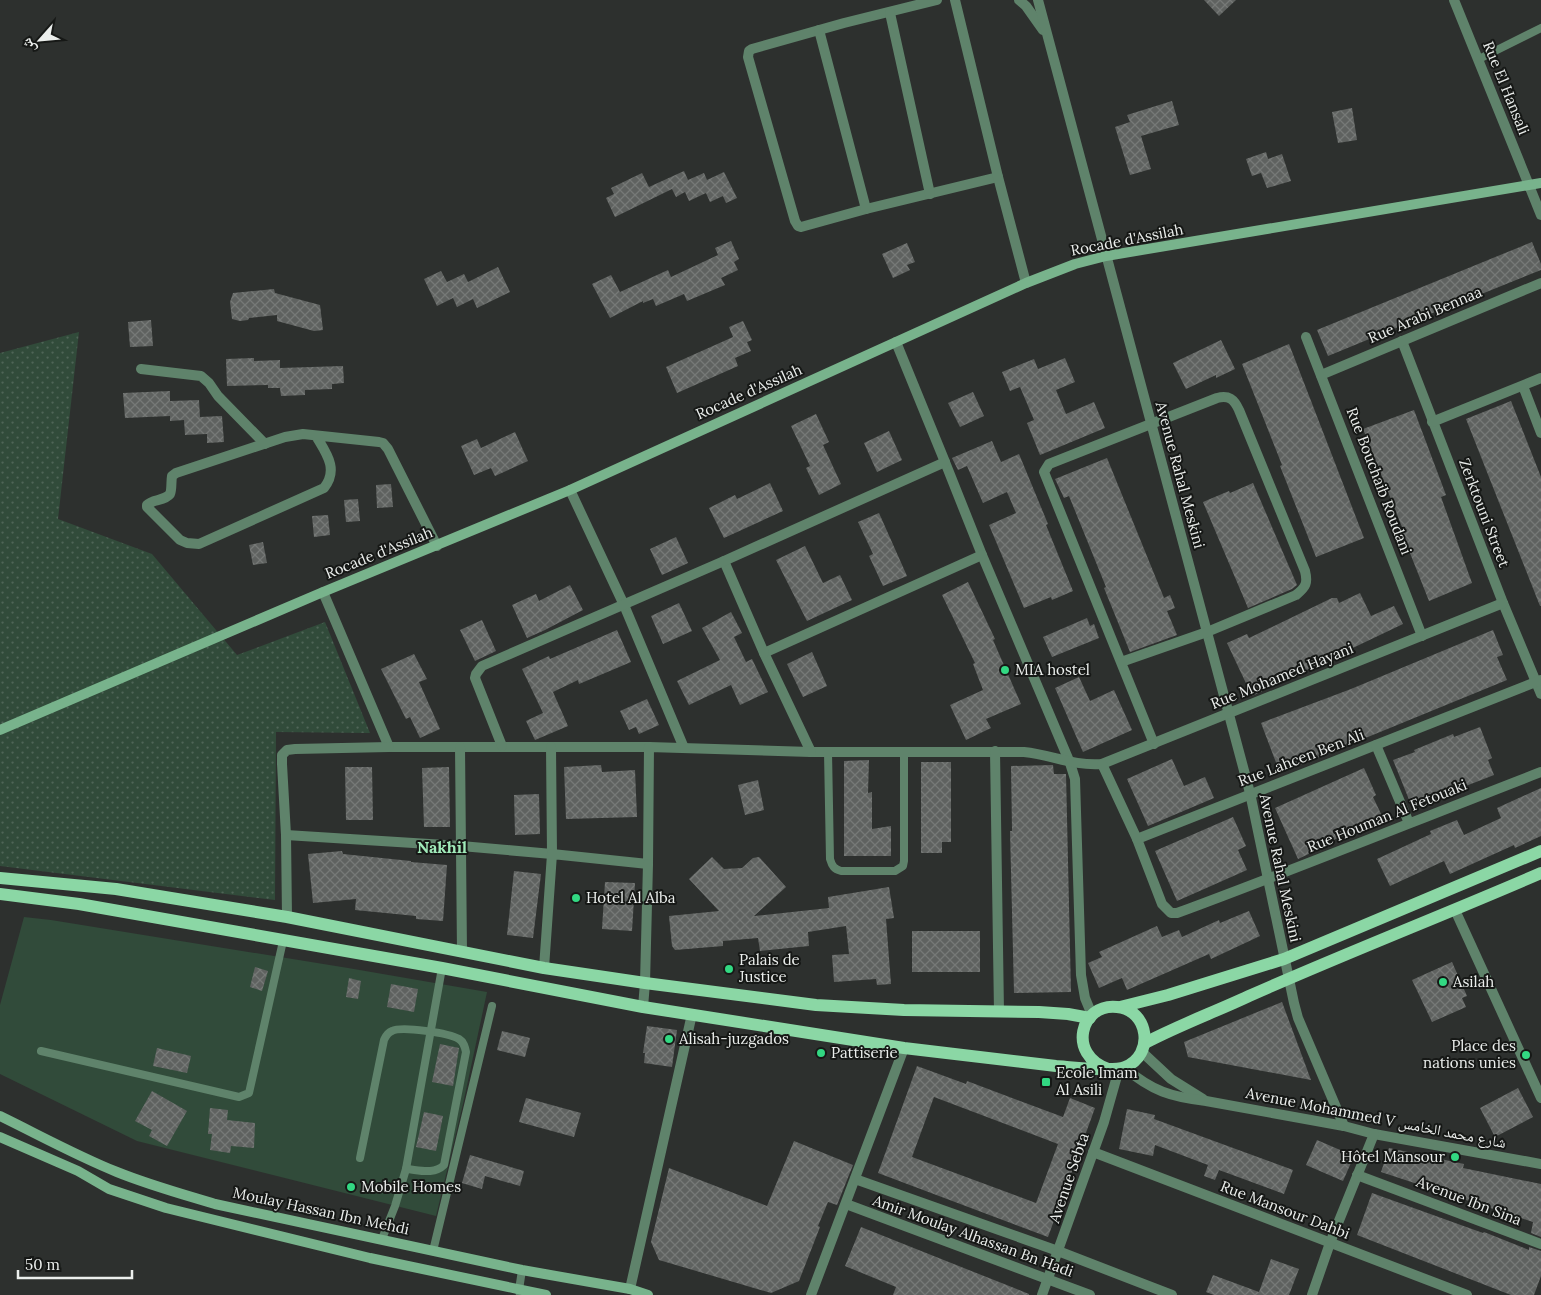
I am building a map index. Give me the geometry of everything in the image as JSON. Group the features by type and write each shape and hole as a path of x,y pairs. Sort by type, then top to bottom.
{"main road":[{"path":"1117,1068 1099,1066 1086,1053 1083,1044 1082,1035 1085,1026 1091,1016 1105,1007 1120,1007 1168,995 1284,959 1541,850"},
{"path":"0,894 79,904 442,968 643,1007 904,1048 1056,1066 1117,1068 1132,1064 1144,1047 1172,1030 1288,979 1541,873"},
{"path":"0,878 116,889 287,917 544,968 816,1005 1091,1016"},
{"path":"1120,1007 1128,1009 1140,1020 1145,1035 1144,1047"}],"street":[{"path":"937,0 819,30 749,51 748,57 796,224 801,227 998,177"},
{"path":"955,0 1026,283"},
{"path":"1019,0 1026,6 1047,35"},
{"name":"Avenue Rahal Meskini","path":"1038,0 1250,793 1288,979 1298,1018 1344,1126"},
{"name":"Rue El Hansali","path":"1454,0 1541,215"},
{"path":"890,12 930,194"},
{"path":"819,30 866,209"},
{"name":"Rocade d'Assilah","path":"0,730 323,592 570,490 1026,283 1075,264 1106,256 1541,183"},
{"name":"Rue Arabi Bennaa","path":"1321,374 1541,283"},
{"name":"Rue Bouchaib Roudani","path":"1306,337 1422,636"},
{"name":"Zerktouni Street","path":"1402,341 1503,604 1538,681 1541,694"},
{"path":"896,342 982,555 1070,762 1075,779 1081,975 1085,998 1091,1016"},
{"path":"141,369 201,376 265,444"},
{"path":"1432,422 1541,378"},
{"path":"1523,386 1541,433"},
{"path":"1121,662 1207,632 1296,595 1304,588 1308,581 1235,402 1228,397 1224,396 1049,464 1044,472 1154,744"},
{"path":"316,436 329,458 331,473 329,481 324,488 199,544 180,540 147,507 149,502 168,496 172,476 176,473 294,435 316,436 383,444 388,449 437,546"},
{"path":"502,746 476,683 476,674 482,666 724,561 944,462"},
{"path":"570,490 624,605 684,748"},
{"path":"764,653 982,555"},
{"path":"724,561 764,653 811,752"},
{"path":"323,592 389,747"},
{"name":"Rue Mohamed Hayani","path":"286,835 281,758 285,752 295,749 502,746 648,747 811,752 995,751 1036,753 1070,762 1090,765 1102,764 1503,604"},
{"name":"Rue Lahcen Ben Ali","path":"1137,838 1538,681"},
{"path":"1376,745 1409,823"},
{"path":"460,747 462,952"},
{"path":"544,968 552,854 551,747"},
{"path":"643,1007 648,864 648,747"},
{"path":"995,751 999,1012"},
{"path":"1102,764 1137,838"},
{"name":"Rue Houman Al Fetouaki","path":"1137,838 1162,904 1171,913 1177,913 1269,880 1541,772"},
{"path":"287,917 286,835 461,846 648,864"},
{"path":"1455,910 1541,1098"},
{"path":"630,1289 692,1014"},
{"path":"1144,1047 1171,1079 1206,1101"},
{"path":"811,1295 904,1048"},
{"name":"Avenue Mohammed V شارع محمد الخامس","path":"1117,1068 1151,1088 1184,1098 1344,1126 1374,1134 1541,1164"},
{"name":"Avenue Sebta","path":"1042,1295 1104,1122 1117,1068"},
{"name":"Moulay Hassan Ibn Mehdi","path":"0,1116 118,1173 215,1204 522,1270 630,1289 648,1295"},
{"path":"1312,1295 1330,1243 1374,1134"},
{"name":"Moulay Hassan Ibn Mehdi","path":"0,1137 78,1171 109,1189 166,1208 520,1293 546,1295"},
{"name":"Rue Mansour Dahbi","path":"1093,1152 1467,1295"},
{"name":"Avenue Ibn Sina","path":"1357,1175 1541,1244"},
{"path":"855,1179 1172,1295"},
{"name":"Amir Moulay Alhassan Bn Hadi","path":"846,1204 1090,1295"}],"lane":[{"path":"1479,59 1541,28"},
{"path":"828,752 830,859 832,865 835,869 841,871 895,872 903,866 904,861 904,752"},
{"path":"42,1051 239,1097 244,1096 249,1093 283,940"},
{"path":"382,1239 395,1206 406,1169 442,968"},
{"path":"433,1251 492,1006"},
{"path":"360,1158 387,1033 400,1028 430,1031 458,1038 464,1044 466,1052 444,1165 434,1172 406,1169"},
{"path":"520,1293 522,1270"}],"green space":[{"path":"79,332 58,519 152,554 237,655 325,622 370,733 276,732 275,900 0,866 0,353"},
{"path":"24,917 487,992 436,1216 137,1141 0,1074 0,1005"}],"building":[{"path":"1204,0 1236,0 1219,16"},
{"path":"1172,101 1179,125 1141,136 1151,169 1130,175 1115,127 1130,122 1127,115"},
{"path":"1352,108 1357,140 1338,143 1332,112"},
{"path":"1266,152 1268,159 1282,154 1291,181 1267,188 1261,173 1252,176 1246,159"},
{"path":"684,171 688,180 704,173 707,180 724,172 737,198 726,203 723,196 710,202 706,193 689,201 685,192 676,197 672,189 615,217 606,198 614,194 611,188 642,173 649,187"},
{"path":"731,241 739,259 734,262 738,270 721,278 725,285 687,301 684,294 656,306 653,299 643,303 643,301 610,318 592,284 611,275 620,292 668,270 671,277 718,255 715,248"},
{"path":"1532,242 1541,264 1541,270 1328,356 1317,330"},
{"path":"907,243 915,262 907,265 910,270 893,278 882,254"},
{"path":"498,267 510,292 477,308 473,299 457,307 453,298 437,306 424,279 441,271 447,282 464,274 468,282"},
{"path":"274,289 275,293 320,305 323,330 314,331 277,321 277,315 249,318 248,320 240,321 232,319 230,302 233,293"},
{"path":"151,320 153,346 130,347 128,322"},
{"path":"743,321 752,340 747,342 751,351 735,358 738,366 677,393 666,367 733,337 729,327"},
{"path":"1221,340 1235,369 1216,378 1216,375 1186,389 1173,363"},
{"path":"1289,344 1364,538 1316,557 1242,364"},
{"path":"254,358 254,361 280,360 280,368 343,366 344,383 332,384 332,389 305,390 305,395 281,396 280,388 268,388 268,385 227,386 226,359"},
{"path":"1065,358 1075,382 1056,390 1066,414 1094,402 1105,428 1040,455 1027,423 1034,420 1020,387 1010,391 1002,372 1034,359 1038,369"},
{"path":"170,391 170,401 199,400 200,417 222,416 224,442 207,443 207,434 185,435 184,420 170,421 170,416 125,418 123,393"},
{"path":"973,392 984,416 960,427 948,403"},
{"path":"1511,401 1541,477 1541,606 1466,419"},
{"path":"1414,410 1446,495 1441,497 1472,583 1429,601 1363,429"},
{"path":"816,414 829,442 823,445 841,484 819,495 806,468 810,466 791,426"},
{"path":"889,431 902,460 877,472 864,443"},
{"path":"515,432 528,461 495,476 491,468 474,475 461,446 477,439 481,448"},
{"path":"992,441 1001,462 1019,454 1073,591 1052,600 1051,597 1024,608 989,525 1016,513 1007,492 983,503 967,466 958,470 952,458"},
{"path":"1107,458 1164,598 1170,595 1175,608 1167,611 1177,635 1130,652 1069,496 1064,498 1055,479"},
{"path":"770,483 783,511 724,538 709,508 735,495 737,499"},
{"path":"1253,483 1297,585 1248,608 1203,502"},
{"path":"391,484 393,507 377,508 376,485"},
{"path":"358,499 360,521 346,522 344,500"},
{"path":"879,513 907,576 883,586 869,556 873,554 858,522"},
{"path":"328,515 330,535 314,537 312,516"},
{"path":"676,537 688,563 662,575 650,549"},
{"path":"263,542 267,563 253,565 249,545"},
{"path":"805,546 823,583 840,575 852,600 807,621 776,560"},
{"path":"968,582 995,639 993,640 1021,704 986,719 991,728 966,740 950,705 983,690 973,664 975,663 942,595"},
{"path":"570,585 583,610 527,638 512,605 536,594 539,601"},
{"path":"1360,593 1371,616 1394,606 1403,624 1252,696 1227,643 1247,634 1249,638 1332,598 1337,598 1339,603"},
{"path":"679,603 692,631 663,644 651,616"},
{"path":"731,612 742,633 734,637 746,662 752,659 768,692 740,705 731,685 689,705 677,681 720,660 702,628"},
{"path":"1087,618 1090,626 1094,624 1099,638 1052,657 1043,637"},
{"path":"482,620 496,651 475,661 460,630"},
{"path":"617,630 631,662 579,684 578,680 553,692 568,726 535,740 526,721 543,713 522,669 549,656 550,659"},
{"path":"1493,630 1503,655 1497,657 1507,680 1280,773 1261,723 1351,689"},
{"path":"812,652 827,686 803,697 787,664"},
{"path":"414,654 427,679 419,682 440,729 420,738 410,717 406,719 381,669"},
{"path":"1079,677 1090,701 1114,690 1132,730 1083,752 1055,688"},
{"path":"647,699 659,725 639,734 636,727 629,730 620,711"},
{"path":"1480,727 1492,758 1488,760 1494,775 1412,807 1393,760 1453,734 1454,737"},
{"path":"1172,759 1184,786 1205,777 1214,798 1148,826 1127,779"},
{"path":"869,760 868,793 872,792 872,829 891,826 891,856 844,856 844,761"},
{"path":"921,762 951,762 951,842 942,842 942,853 921,853"},
{"path":"601,765 602,772 635,770 637,817 566,819 564,767"},
{"path":"1053,765 1054,774 1066,774 1071,992 1014,993 1010,831 1012,831 1011,766"},
{"path":"345,767 372,767 373,820 346,820"},
{"path":"449,767 450,827 424,827 422,768"},
{"path":"1364,768 1376,795 1373,797 1383,818 1318,847 1319,849 1298,859 1275,808"},
{"path":"758,780 764,810 745,815 738,785"},
{"path":"1541,788 1541,836 1515,848 1514,845 1450,874 1444,861 1390,886 1377,859 1431,834 1430,831 1457,820 1464,835 1501,818 1497,808"},
{"path":"539,794 540,834 515,835 514,795"},
{"path":"1233,817 1246,846 1238,850 1247,870 1177,901 1155,851"},
{"path":"342,851 343,854 447,865 443,921 416,919 416,916 355,910 356,899 313,903 308,854"},
{"path":"712,857 724,869 742,868 753,858 759,857 786,887 754,916 829,908 828,897 889,887 894,918 886,919 891,984 877,985 876,979 834,982 832,955 849,954 846,926 808,932 809,946 760,951 758,938 723,941 723,946 675,950 672,946 669,916 719,911 689,879"},
{"path":"514,871 541,874 533,938 507,935"},
{"path":"605,882 635,883 632,931 602,929"},
{"path":"1249,911 1260,936 1211,959 1209,954 1127,990 1122,978 1099,988 1088,963 1102,957 1099,952 1157,926 1162,937 1179,930 1182,937 1219,920 1220,923"},
{"path":"912,931 980,931 980,972 912,972"},
{"path":"1452,962 1467,996 1462,998 1466,1007 1432,1022 1412,980"},
{"path":"255,967 268,971 262,991 250,987"},
{"path":"349,978 361,981 358,999 346,997"},
{"path":"391,984 418,989 414,1012 387,1007"},
{"path":"1282,1002 1311,1080 1188,1057 1184,1042"},
{"path":"647,1026 677,1030 672,1067 644,1063 645,1053 643,1053"},
{"path":"502,1031 530,1038 525,1057 497,1050"},
{"path":"440,1044 459,1048 453,1086 432,1082"},
{"path":"157,1048 191,1056 187,1073 153,1066"},
{"path":"917,1066 966,1084 967,1081 1063,1117 1070,1098 1095,1108 1048,1237 878,1173","holes":["934,1097 1058,1144 1036,1203 912,1157"]},
{"path":"1518,1088 1533,1117 1495,1137 1480,1108"},
{"path":"152,1091 187,1111 167,1146 149,1136 152,1130 135,1121"},
{"path":"526,1098 581,1113 574,1137 519,1122"},
{"path":"210,1108 228,1110 227,1120 255,1123 254,1148 231,1146 230,1153 210,1150 212,1134 208,1134"},
{"path":"1127,1109 1155,1115 1154,1119 1293,1170 1284,1194 1219,1170 1215,1180 1204,1176 1208,1165 1155,1145 1153,1156 1119,1149"},
{"path":"424,1112 443,1116 436,1151 416,1147"},
{"path":"1317,1140 1354,1156 1343,1181 1306,1165"},
{"path":"794,1141 853,1165 837,1205 828,1202 799,1281 771,1293 659,1260 651,1242 669,1168 767,1206"},
{"path":"1389,1148 1464,1164 1463,1168 1541,1184 1541,1237 1531,1233 1533,1222 1381,1172"},
{"path":"470,1155 524,1171 520,1186 485,1176 482,1189 462,1183"},
{"path":"1372,1193 1484,1232 1529,1250 1529,1247 1541,1251 1541,1276 1534,1295 1511,1295 1357,1235"},
{"path":"861,1227 1029,1295 893,1295 896,1287 845,1266"},
{"path":"1271,1259 1299,1269 1289,1295 1214,1295 1206,1292 1213,1275 1259,1292"}],"place":[{"name":"MIA hostel","path":"1005,670"},
{"name":"Hotel Al Alba","path":"576,898"},
{"name":"Palais de Justice","path":"729,969"},
{"name":"Asilah","path":"1443,982"},
{"name":"Alisah-juzgados","path":"669,1039"},
{"name":"Pattiserie","path":"821,1053"},
{"name":"Place des nations unies","path":"1526,1055"},
{"name":"Ecole Imam Al Asili","path":"1046,1082"},
{"name":"Hôtel Mansour","path":"1455,1157"},
{"name":"Mobile Homes","path":"351,1187"}],"district":[{"name":"Nakhil","path":"442,847"}]}
